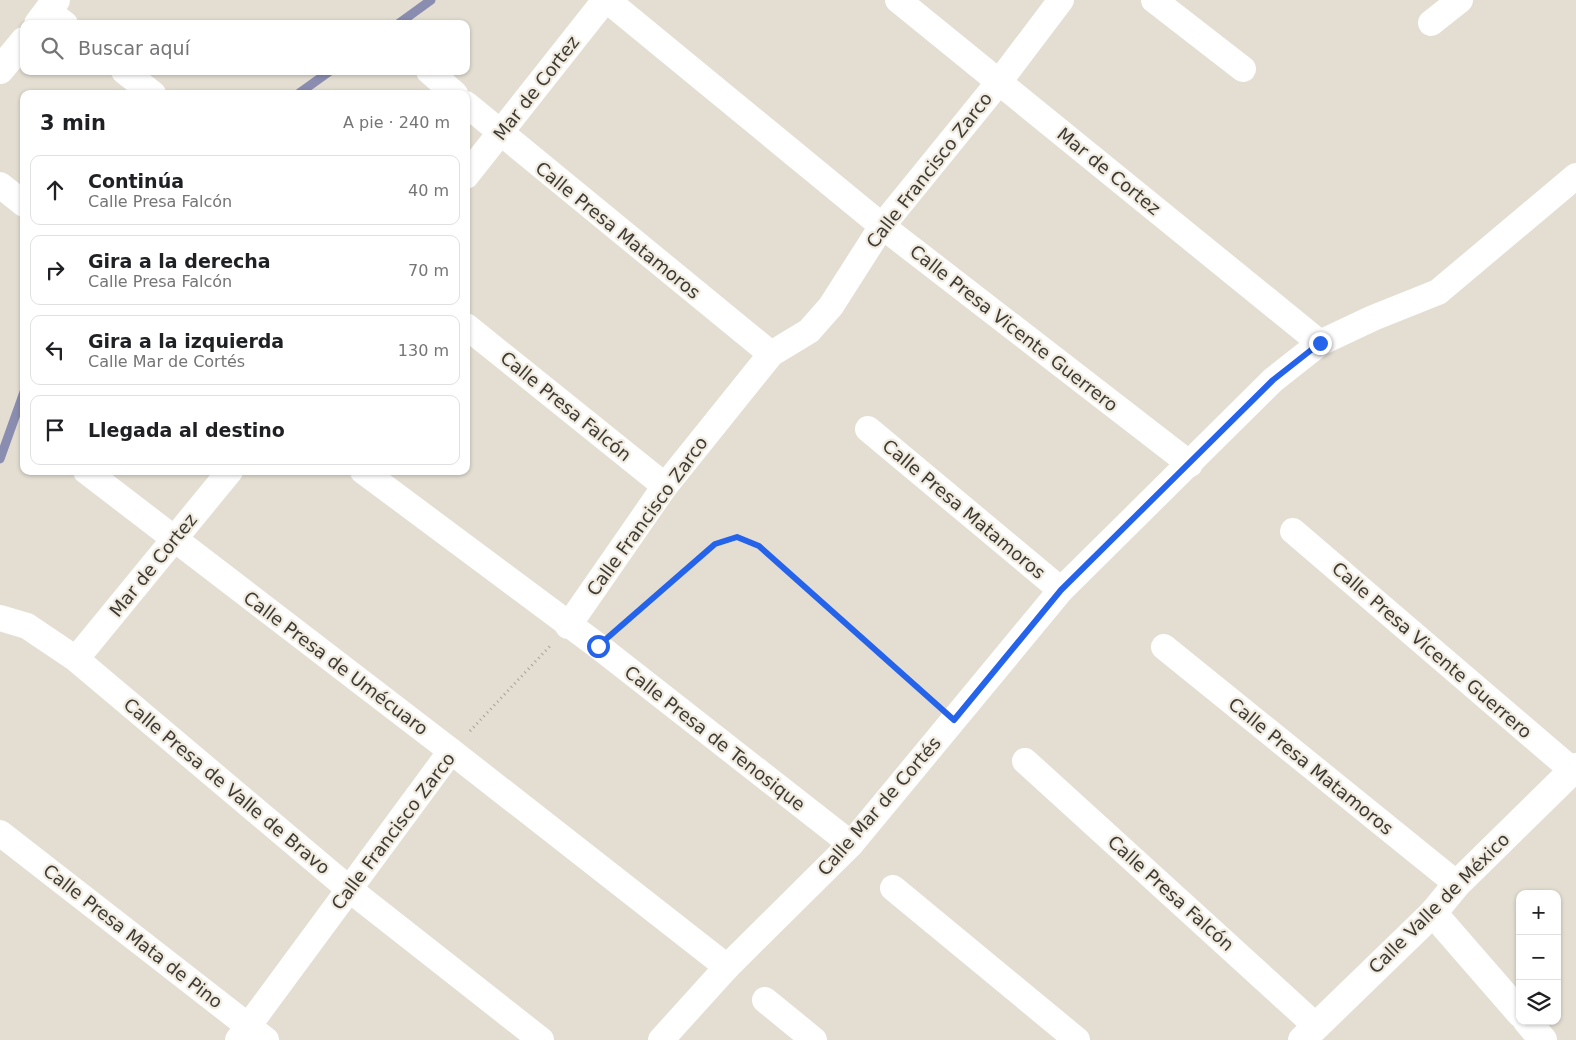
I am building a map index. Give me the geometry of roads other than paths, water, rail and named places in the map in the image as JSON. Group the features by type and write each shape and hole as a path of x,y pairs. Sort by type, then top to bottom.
{"street":[{"name":"Mar de Cortez","path":"470,171 606,0"},
{"name":"Calle Presa Vicente Guerrero","path":"606,0 882,226 1190,464"},
{"name":"Mar de Cortez","path":"898,0 1320,343"},
{"name":"Calle Francisco Zarco","path":"568,626 665,486 771,354 809,331 831,306 882,226 999,82 1061,0"},
{"path":"1154,0 1243,70"},
{"path":"1431,23 1460,0"},
{"path":"0,70 20,46"},
{"path":"129,75 148,90"},
{"path":"433,75 450,90"},
{"name":"Calle Presa Matamoros","path":"470,108 771,354"},
{"name":"Calle Mar de Cortés","path":"661,1040 727,967 851,844 1061,590 1273,380 1320,343 1374,318 1438,292 1576,176"},
{"path":"0,185 20,201"},
{"name":"Calle Presa Falcón","path":"470,329 665,486"},
{"name":"Calle Presa Matamoros","path":"868,429 1061,590"},
{"name":"Calle Presa de Umécuaro","path":"91,475 451,751 727,967"},
{"name":"Mar de Cortez","path":"76,659 227,475"},
{"name":"Calle Presa de Tenosique","path":"368,475 568,626 598,646 851,844"},
{"name":"Calle Presa Vicente Guerrero","path":"1293,531 1574,768"},
{"name":"Calle Presa de Valle de Bravo","path":"0,618 27,626 76,659 350,889 541,1040"},
{"name":"Calle Presa Matamoros","path":"1164,647 1457,884"},
{"name":"Calle Francisco Zarco","path":"251,1035 350,889 451,751"},
{"name":"Calle Presa Falcón","path":"1025,761 1309,1033"},
{"name":"Calle Valle de México","path":"1309,1033 1433,913 1457,884 1574,768"},
{"name":"Calle Presa Mata de Pino","path":"0,833 251,1035"},
{"path":"893,888 1077,1040"},
{"path":"1433,913 1516,1008"},
{"path":"765,1000 814,1040"},
{"path":"1531,1025 1544,1040"}],"waterway":[{"path":"404,20 431,0"},
{"path":"304,90 324,75"},
{"path":"0,459 20,403"}]}
